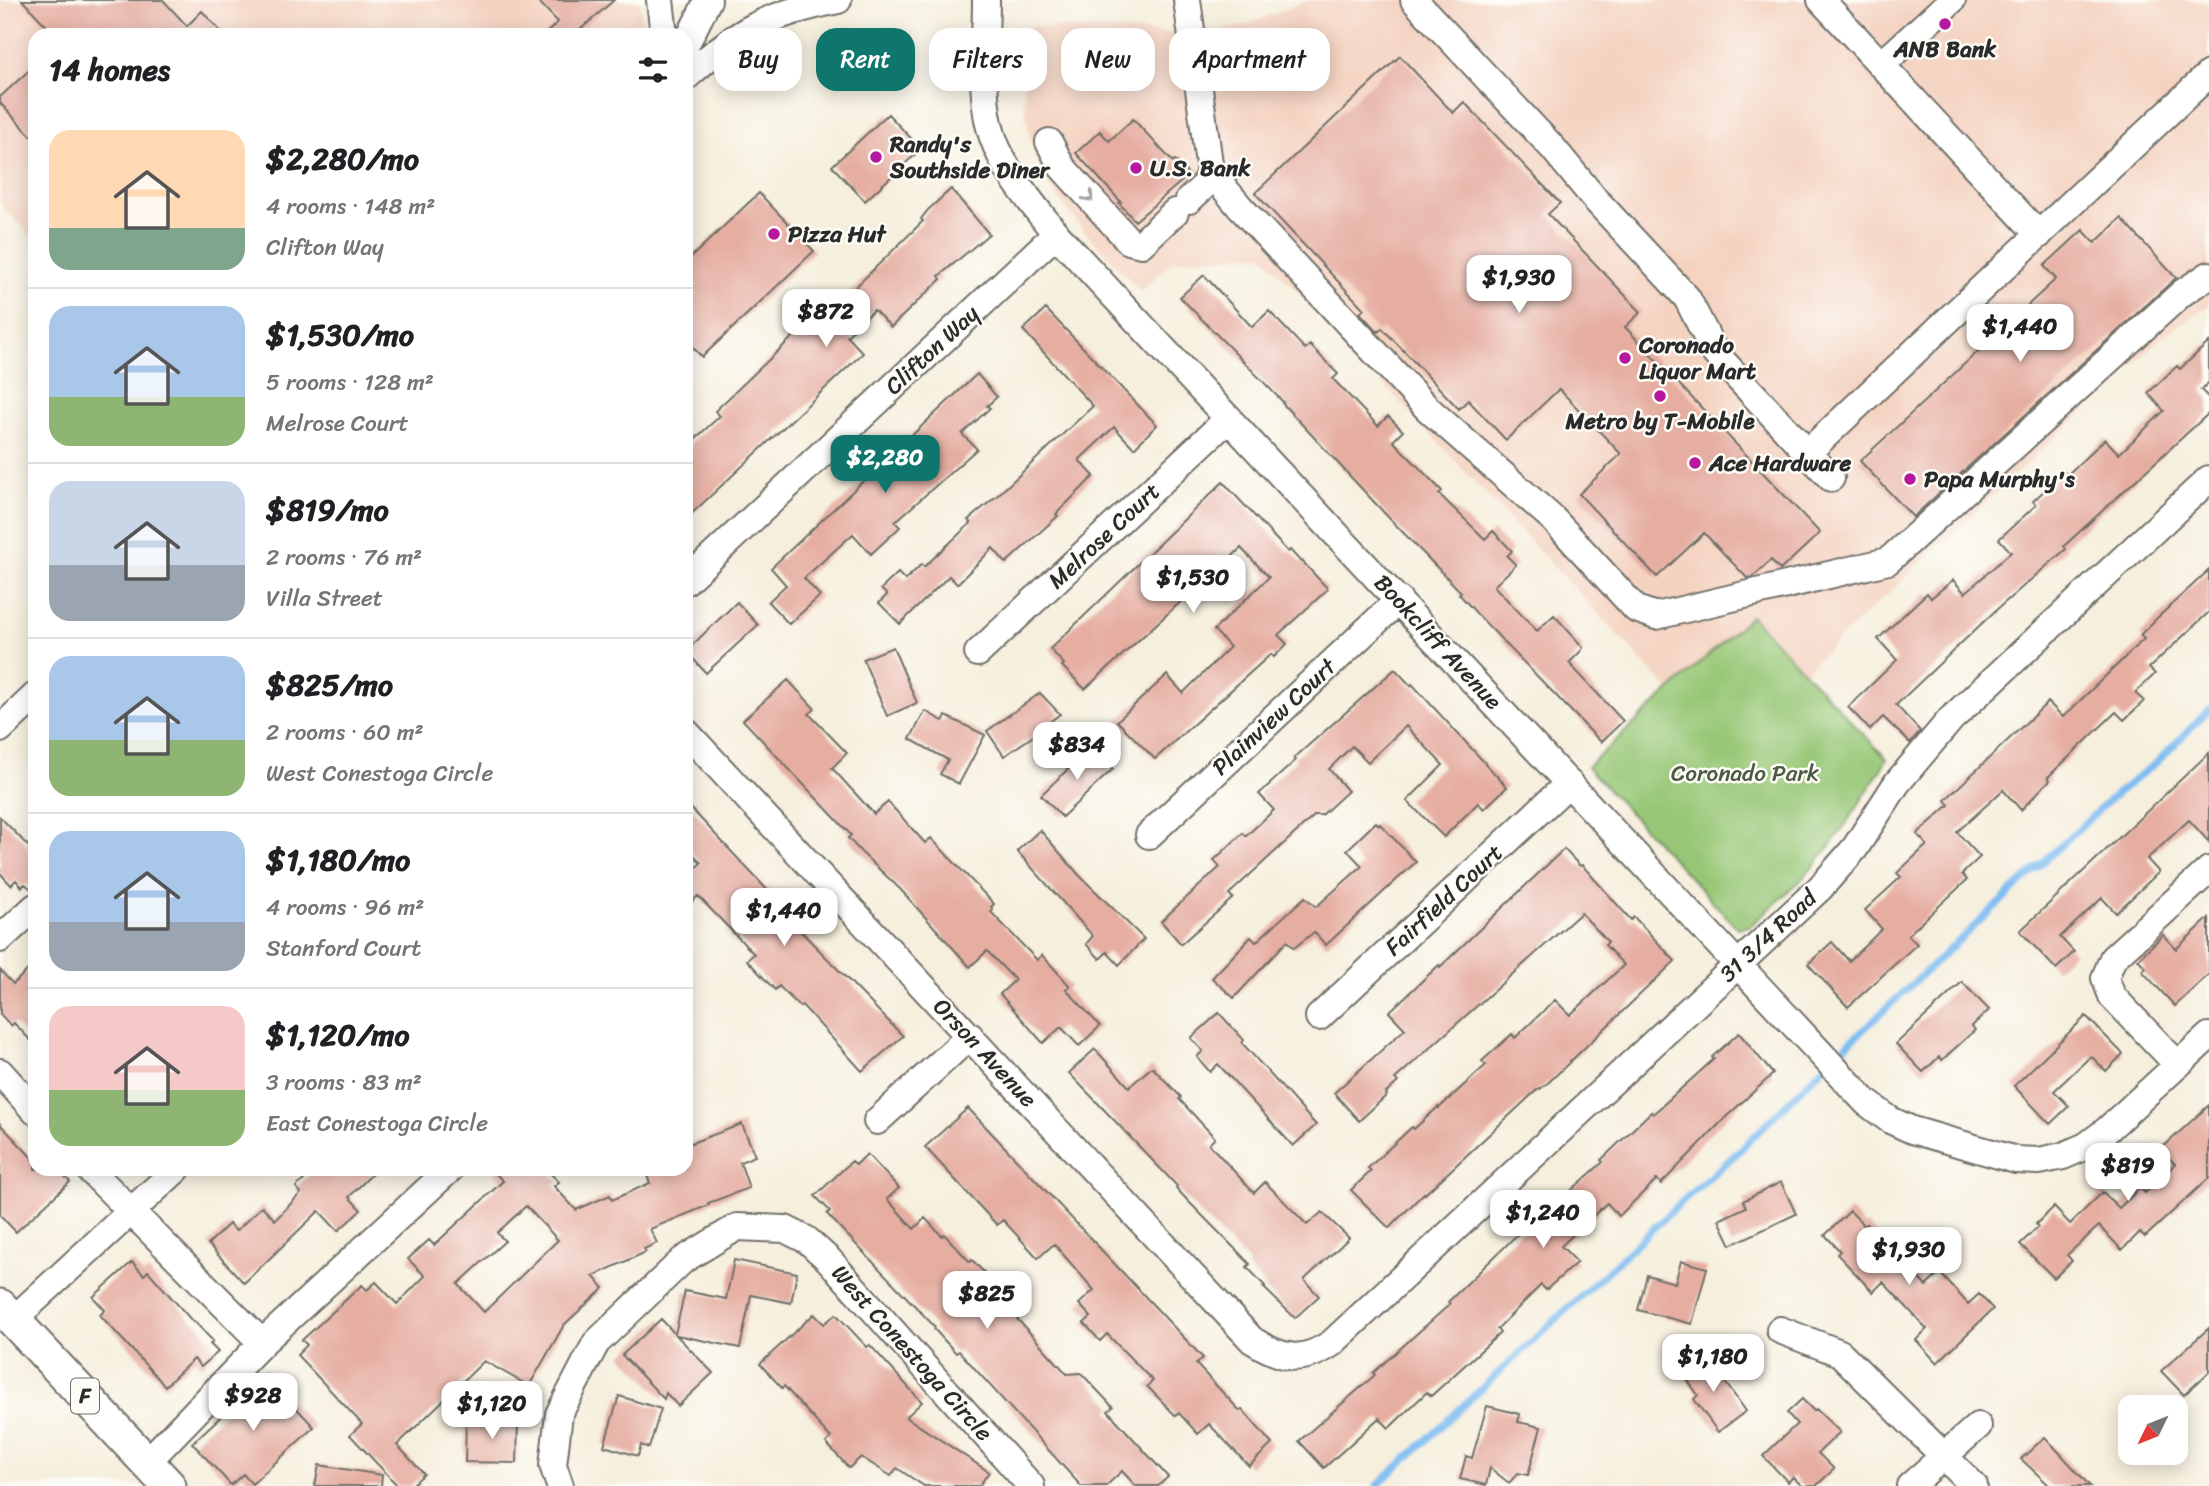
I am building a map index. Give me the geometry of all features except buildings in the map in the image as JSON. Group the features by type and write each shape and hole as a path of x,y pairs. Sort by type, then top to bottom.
{"main road":[{"name":"F","path":"7,1313 158,1474"}],"street":[{"path":"660,0 663,28"},
{"path":"693,30 708,0"},
{"path":"693,71 744,30 789,11 838,0"},
{"name":"Bookcliff Avenue","path":"986,0 985,80 989,125 1006,167 1020,189 1056,234 1866,1102 1890,1120 1912,1130 2017,1160 2039,1161 2063,1156 2086,1146 2178,1065"},
{"path":"1187,0 1210,172 1427,408 1553,519 1636,609 1656,616 1888,561 2182,293 2209,275"},
{"path":"1414,0 1552,147 1594,198 1687,298 1715,353 1831,478"},
{"path":"1821,0 2039,235"},
{"path":"1881,65 1952,0"},
{"path":"1808,452 2209,74"},
{"path":"1049,142 1062,167 1129,241 1141,244 1197,177 1210,172"},
{"name":"Clifton Way","path":"693,574 1056,234"},
{"name":"Melrose Court","path":"978,653 1229,418"},
{"name":"31 3/4 Road","path":"1295,1357 1317,1353 1332,1343 1820,888 1855,848 1897,783 1951,719 2209,479"},
{"name":"Plainview Court","path":"1149,835 1399,600"},
{"path":"0,729 28,703"},
{"name":"Orson Avenue","path":"693,739 1252,1340 1272,1353 1295,1357"},
{"name":"Fairfield Court","path":"1319,1017 1569,783"},
{"path":"2209,870 2113,958 2105,978 2112,996 2178,1065 2209,1036"},
{"path":"0,939 28,913"},
{"path":"877,1121 970,1036"},
{"path":"0,1072 28,1103"},
{"path":"96,1176 262,1343"},
{"path":"7,1313 130,1212 169,1176"},
{"path":"158,1474 262,1343 442,1176"},
{"name":"West Conestoga Circle","path":"560,1486 553,1465 559,1415 596,1343 683,1260 737,1227 785,1230 807,1240 829,1260 1031,1486"},
{"path":"1780,1330 1840,1353 1974,1486"},
{"path":"1910,1486 1978,1426"}],"shaded area":[{"path":"0,0 639,0 642,12 641,28 28,28 28,233 0,203"},
{"path":"1310,0 2197,0 2209,5 2209,305 2164,336 1804,672 1751,616 1670,691 1263,255 1174,260 1140,291 1079,225 1050,186 1029,134 1024,102 1024,91 1047,91 1047,28 1030,26 1069,28 1061,28 1061,91 1155,91 1155,32 1169,33 1169,91 1330,91 1330,28 1233,28"}],"green space":[{"name":"Coronado Park","path":"1751,616 1887,759 1826,851 1802,879 1750,926 1737,928 1587,767"}],"waterway":[{"path":"1377,1486 1736,1154 1833,1058 2116,794 2157,762 2209,710"}],"place":[{"name":"ANB Bank","path":"1945,24"},
{"name":"Randy's Southside Diner","path":"876,157"},
{"name":"U.S. Bank","path":"1136,168"},
{"name":"Pizza Hut","path":"774,234"},
{"name":"Coronado Liquor Mart","path":"1625,358"},
{"name":"Metro by T-Mobile","path":"1660,396"},
{"name":"Ace Hardware","path":"1695,463"},
{"name":"Papa Murphy's","path":"1910,479"}]}
